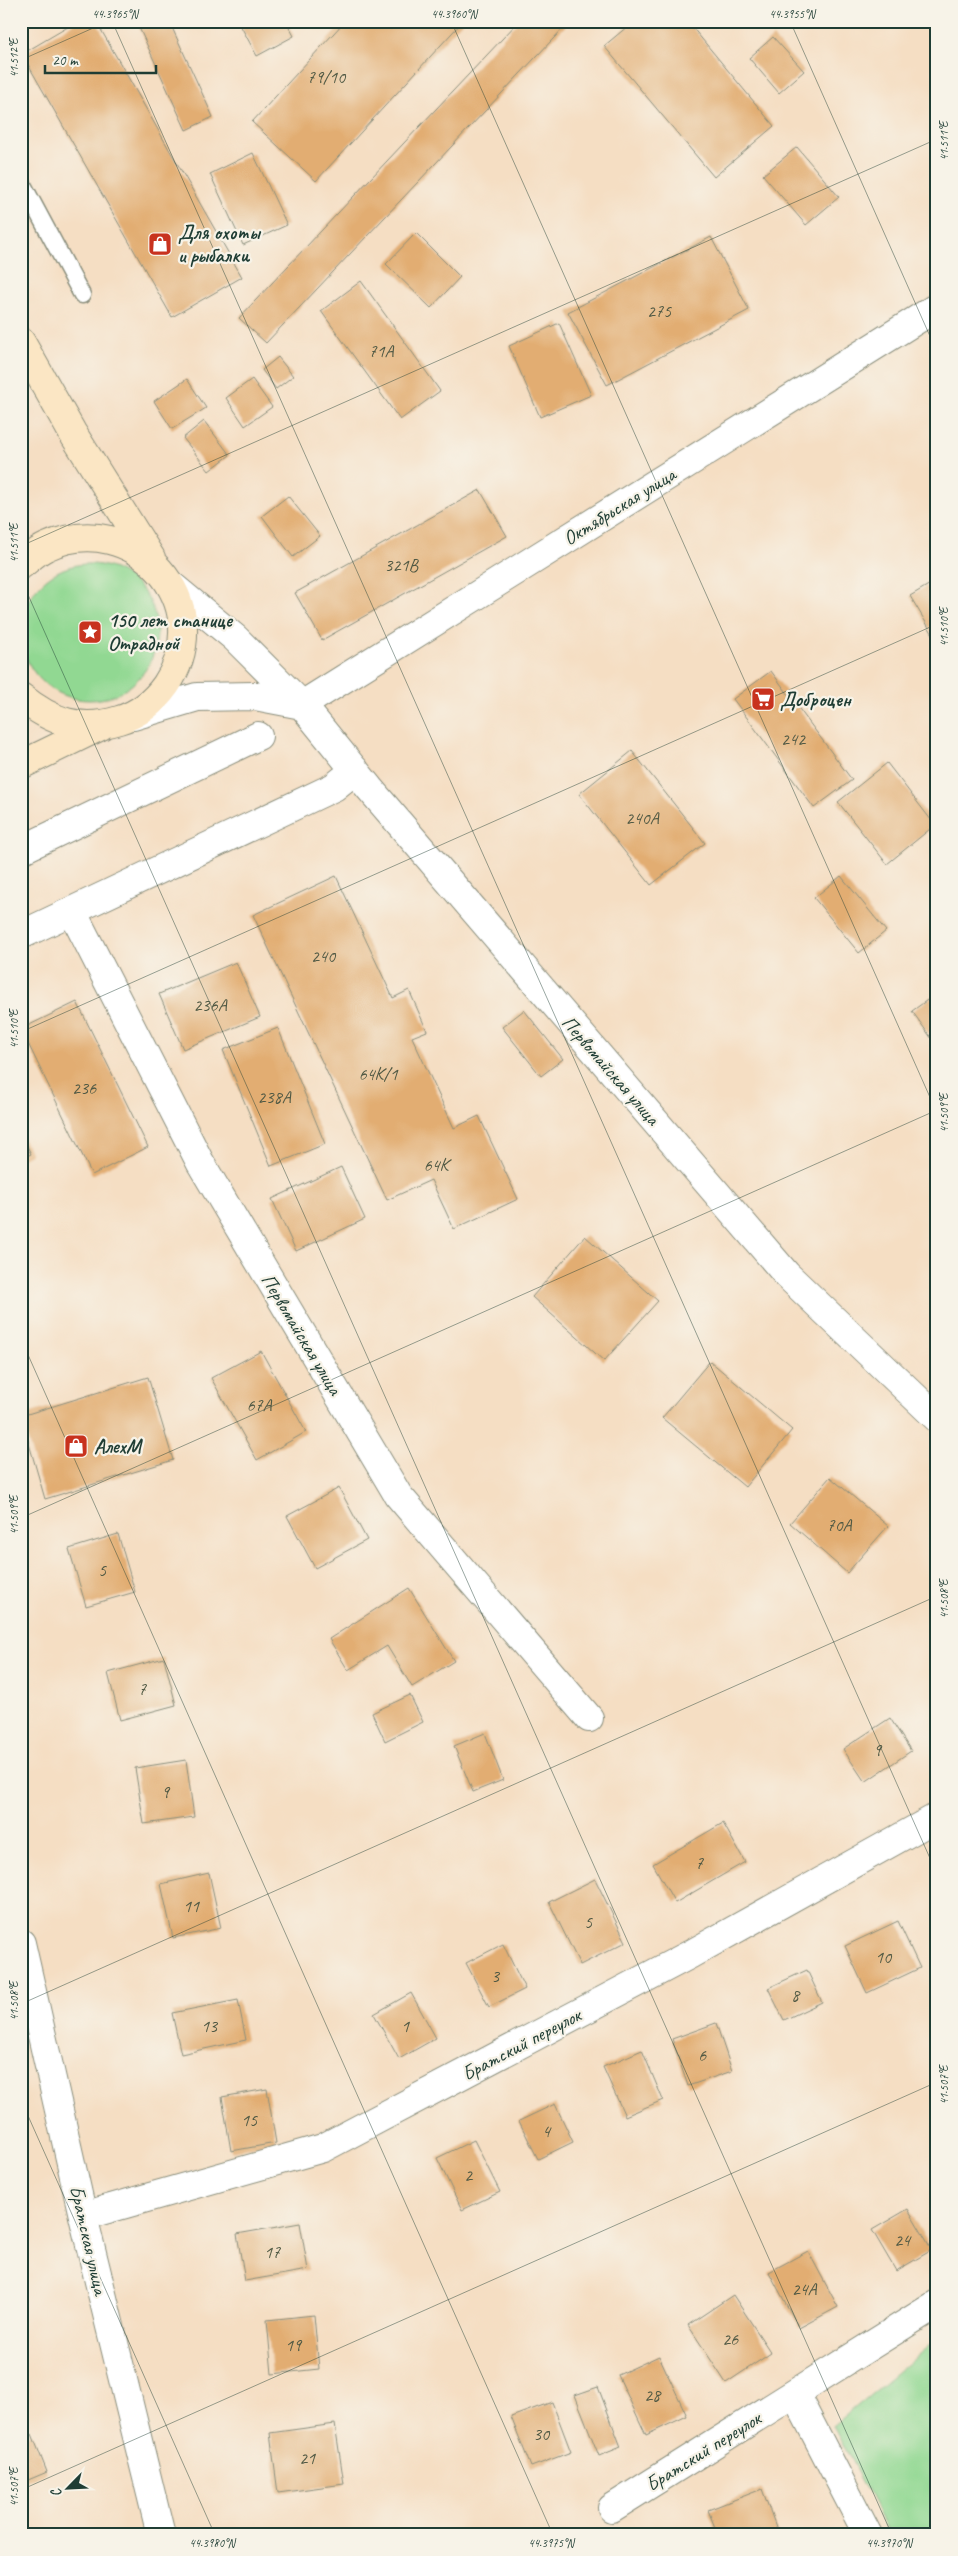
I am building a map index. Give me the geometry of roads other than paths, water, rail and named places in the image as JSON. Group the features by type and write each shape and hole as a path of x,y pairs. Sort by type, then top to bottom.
{"street":[{"name":"Октябрьская улица","path":"302,706 937,307"},
{"path":"21,342 72,432 155,564 171,585 182,613 182,644 174,672 157,698 133,716"},
{"path":"21,565 45,548 74,538 104,538 133,548 155,564"},
{"name":"Первомайская улица","path":"171,585 235,638 302,706 354,770 787,1275 937,1418"},
{"path":"21,765 102,725 197,697 255,696 302,706"},
{"path":"21,698 45,716 73,725 102,725"},
{"path":"21,850 258,736"},
{"path":"21,935 334,787 354,770"},
{"name":"Первомайская улица","path":"72,911 200,1162 398,1495 589,1718"},
{"name":"Братский переулок","path":"83,2216 323,2148 691,1954 937,1818"},
{"name":"Братская улица","path":"21,1944 83,2216 161,2535"},
{"name":"Братский переулок","path":"612,2508 937,2304"},
{"path":"795,2394 868,2535"}],"lane":[{"path":"21,181 82,296"}],"place":[{"name":"Для охоты и рыбалки","path":"160,244"},
{"name":"150 лет станице Отрадной","path":"90,632"},
{"name":"Доброцен","path":"763,699"},
{"name":"АлехМ","path":"76,1446"}]}
